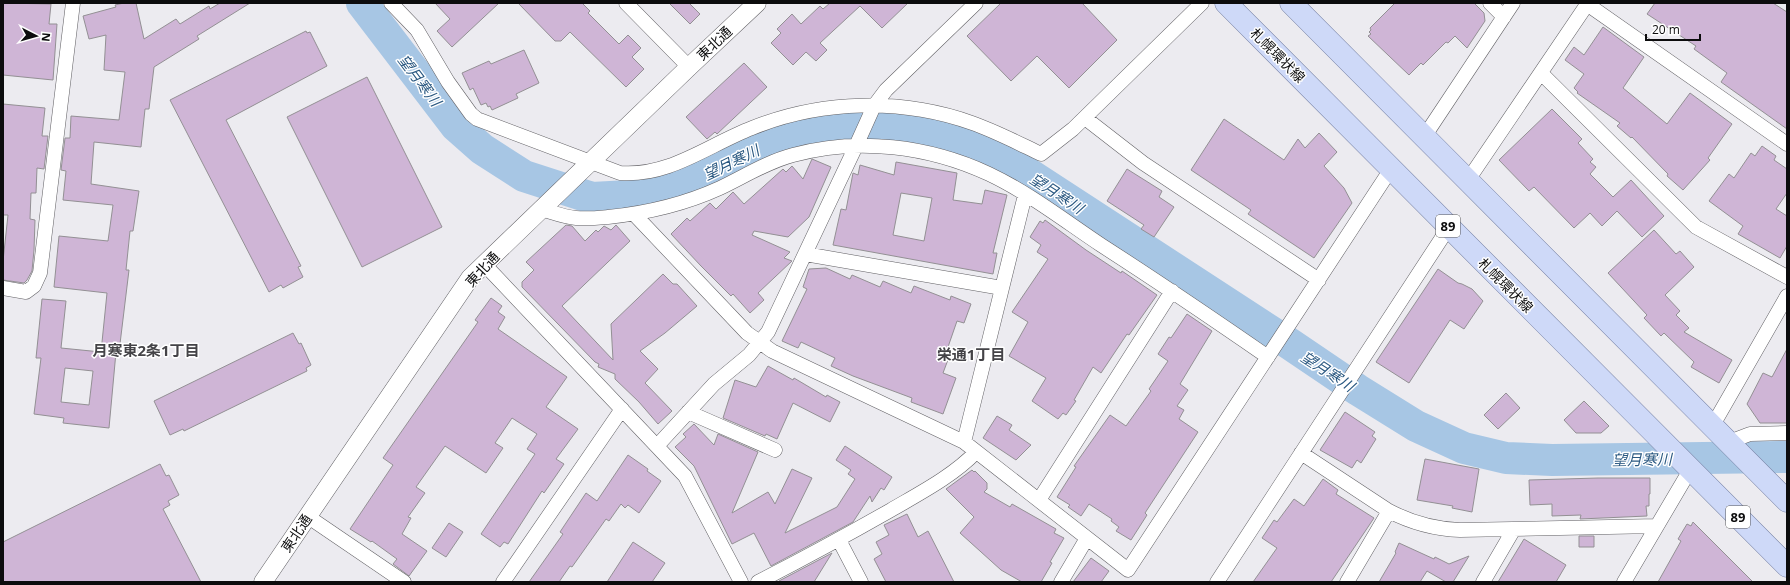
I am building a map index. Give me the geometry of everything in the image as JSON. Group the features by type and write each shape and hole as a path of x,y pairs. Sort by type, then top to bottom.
{"main road":[{"name":"札幌環状線","path":"1226,3 1787,566"},
{"path":"1291,3 1787,501"}],"street":[{"path":"3,288 26,292 34,286 40,273 73,3"},
{"path":"391,3 417,30 448,82 471,114 477,119 620,173 636,174 656,170 699,154 752,128 780,118 823,109 871,111 890,106 928,111 971,122 1041,154 1085,118 1202,3"},
{"path":"626,3 689,67"},
{"name":"東北通","path":"263,582 470,278 757,3"},
{"path":"657,446 714,384 749,355 768,332 806,254 871,111 886,90 976,3"},
{"path":"1490,3 1504,17"},
{"path":"1424,137 1514,3"},
{"path":"1468,180 1588,3 1787,144"},
{"path":"1541,72 1696,227 1787,278"},
{"path":"1085,118 1143,163 1319,280"},
{"path":"544,206 573,218 585,219 634,214 673,205 712,191 761,167 792,155 858,141 930,153 990,175 1025,195 1172,291 1271,352"},
{"path":"634,214 747,333 759,343 772,352 964,442 1128,570 1391,168"},
{"path":"964,442 1025,195"},
{"path":"1217,582 1449,227"},
{"path":"806,254 1002,288"},
{"path":"484,264 685,476 741,582"},
{"path":"1039,500 1172,291"},
{"path":"1712,426 1787,296"},
{"path":"503,582 622,409"},
{"path":"688,412 775,450"},
{"path":"1732,445 1750,434 1787,433"},
{"path":"758,582 839,540 914,497 965,463 976,452"},
{"path":"1301,453 1389,511 1414,522 1440,529 1460,530 1657,526"},
{"path":"1624,582 1690,469"},
{"path":"1348,582 1389,511"},
{"path":"307,516 404,582"},
{"path":"1483,582 1514,529"},
{"path":"1061,582 1087,538"},
{"path":"839,540 860,582"}],"building":[{"path":"3,3 51,4 49,24 57,24 53,80 3,75"},
{"path":"136,3 144,39 176,19 180,24 209,6 210,9 220,3 250,3 197,36 199,39 154,67 149,109 145,109 141,147 94,142 91,184 139,191 133,231 130,231 126,270 129,270 119,352 116,352 109,428 63,423 64,418 34,414 41,358 36,358 42,299 66,301 61,348 101,352 107,293 54,287 59,236 108,241 113,205 63,200 66,171 61,170 65,138 70,138 71,116 119,120 125,72 104,70 106,35 89,39 83,16 116,7 115,5","holes":["65,368 93,371 89,405 61,402"]},
{"path":"435,3 499,3 452,47 437,31 450,19"},
{"path":"518,3 582,3 590,11 588,13 619,44 628,35 641,48 632,57 644,69 626,87 570,32 561,41 555,41"},
{"path":"669,3 689,3 700,14 690,24"},
{"path":"830,3 908,3 882,28 860,6 820,43 827,50 816,61 806,52 793,65 771,43 781,33 777,29 792,14 801,24 820,6 823,9"},
{"path":"1001,3 1082,3 1117,40 1069,88 1037,56 1011,81 967,36"},
{"path":"1395,3 1474,3 1484,13 1485,21 1467,48 1455,36 1448,43 1446,42 1423,65 1421,63 1409,75 1368,36 1371,34 1369,32 1371,30 1370,28"},
{"path":"1655,3 1773,3 1787,12 1787,129 1721,82 1727,73 1694,49 1696,46 1647,14"},
{"path":"1603,27 1644,57 1623,88 1667,124 1690,93 1732,124 1708,158 1710,160 1683,190 1667,176 1668,174 1632,137 1631,138 1617,126 1620,123 1577,93 1578,92 1574,88 1584,74 1565,60 1574,47 1584,55"},
{"path":"306,31 307,33 310,32 327,66 226,120 301,266 298,267 303,277 283,288 281,285 269,292 170,100"},
{"path":"524,50 539,83 516,94 518,98 492,110 486,103 481,105 473,88 470,90 462,73 489,61 491,64"},
{"path":"744,63 767,87 717,134 715,132 707,139 686,117"},
{"path":"367,77 442,227 362,267 287,117"},
{"path":"3,104 45,108 42,136 48,136 44,169 37,168 36,193 31,193 30,219 35,220 32,271 24,283 3,280 3,261 8,215 3,215"},
{"path":"1552,109 1582,139 1578,143 1593,159 1590,162 1596,167 1590,174 1613,197 1631,180 1664,216 1642,237 1617,211 1602,226 1590,213 1574,228 1534,187 1529,191 1499,160"},
{"path":"1224,119 1284,160 1298,139 1305,148 1319,133 1337,152 1324,166 1344,188 1352,203 1314,258 1248,214 1251,210 1191,170"},
{"path":"1762,146 1776,156 1774,160 1787,169 1787,193 1776,209 1787,216 1787,246 1780,258 1738,234 1743,226 1709,201 1729,174 1734,178 1751,153 1755,156"},
{"path":"812,159 831,167 809,217 788,237 754,231 752,235 790,252 784,258 792,261 758,293 764,300 750,313 733,294 731,296 701,266 671,234 687,218 690,221 710,203 716,209 733,192 744,204 783,169 786,172 792,166 803,179"},
{"path":"896,162 957,173 953,200 982,204 985,190 1007,195 993,253 997,253 993,274 833,245 841,209 846,210 853,173 858,175 860,165 894,175","holes":["901,193 932,198 924,241 893,235"]},
{"path":"1127,169 1162,191 1159,197 1174,207 1154,237 1141,229 1144,225 1107,201"},
{"path":"1045,220 1086,250 1121,273 1122,271 1157,295 1129,335 1127,334 1101,373 1093,367 1074,400 1076,401 1066,415 1063,413 1058,419 1032,401 1046,378 1009,356 1028,322 1012,312 1048,259 1037,252 1041,245 1030,237 1040,221 1043,223"},
{"path":"566,225 572,226 585,241 596,230 598,232 604,226 611,230 616,225 630,241 562,306 613,360 611,324 663,274 673,284 677,284 697,306 665,333 640,351 658,369 645,383 672,411 658,424 639,402 615,379 615,374 598,367 599,364 595,362 522,287 522,282 534,270 526,262"},
{"path":"1654,230 1676,254 1680,251 1694,267 1665,295 1680,311 1676,315 1689,328 1684,332 1732,360 1719,383 1691,367 1694,362 1664,333 1661,336 1644,318 1647,315 1608,273"},
{"path":"826,268 850,279 852,275 880,287 883,281 911,293 914,286 950,300 951,296 971,304 964,323 957,321 948,347 952,349 943,373 956,378 943,414 911,402 912,398 853,376 831,366 835,358 801,342 798,348 782,341 807,289 803,287 809,269"},
{"path":"1438,269 1458,283 1472,289 1483,301 1464,329 1450,320 1409,383 1376,362"},
{"path":"491,298 502,306 498,312 505,317 498,329 567,377 546,407 578,429 556,459 564,464 544,493 542,491 508,544 504,542 500,547 481,534 535,454 527,449 537,434 512,418 495,443 503,448 486,473 445,446 416,487 425,493 408,517 411,518 402,534 427,551 409,576 393,564 397,559 372,541 371,542 350,529 393,465 383,458 478,322 475,320"},
{"path":"1187,314 1212,331 1180,384 1188,390 1177,406 1184,410 1179,419 1198,432 1145,513 1147,515 1131,540 1116,531 1119,527 1111,521 1112,519 1089,504 1081,516 1068,507 1070,505 1057,497 1076,467 1074,466 1110,415 1126,426 1151,391 1149,389 1168,361 1158,354"},
{"path":"293,333 299,344 301,343 311,365 306,368 307,371 184,431 183,429 170,435 154,401"},
{"path":"1787,349 1787,423 1760,423 1747,404 1763,373 1772,377"},
{"path":"768,366 793,380 794,378 826,397 827,395 840,402 830,422 793,403 777,439 766,434 765,436 723,418 735,380 756,387"},
{"path":"1506,393 1520,408 1498,429 1484,415"},
{"path":"1584,401 1609,426 1601,433 1576,433 1564,420"},
{"path":"1345,412 1375,432 1372,436 1376,439 1361,463 1357,460 1352,468 1320,450"},
{"path":"997,416 1012,425 1009,430 1031,445 1016,460 983,438"},
{"path":"694,424 714,445 718,434 758,452 732,513 768,492 775,504 792,469 812,478 785,533 837,507 855,479 848,474 851,470 836,460 845,446 892,477 884,490 881,488 872,502 870,496 853,522 771,566 754,533 732,544 694,466 675,447 686,437 683,434"},
{"path":"628,455 648,469 647,471 661,481 639,513 628,505 625,508 621,504 609,521 606,519 572,567 570,566 559,582 529,582 563,534 560,532 586,493 597,501"},
{"path":"1425,459 1479,469 1472,512 1452,508 1453,506 1417,500"},
{"path":"160,464 166,476 169,475 179,495 168,501 170,505 163,509 201,582 3,582 3,542"},
{"path":"972,470 974,472 975,471 987,483 987,489 984,492 1010,507 1012,504 1056,529 1054,533 1064,538 1050,562 1052,563 1041,582 1022,582 1001,570 960,533 974,517 946,489"},
{"path":"1650,478 1649,506 1646,506 1647,516 1580,519 1581,515 1552,516 1552,504 1530,505 1529,480"},
{"path":"1323,479 1338,490 1336,494 1374,518 1331,582 1253,582 1277,548 1262,538 1274,520 1277,522 1294,499 1304,506"},
{"path":"907,514 918,537 928,531 954,582 886,582 874,559 882,554 876,542 889,535 884,525"},
{"path":"1693,522 1753,582 1658,582 1681,541 1678,539 1687,524 1691,526"},
{"path":"449,523 463,532 446,557 432,548"},
{"path":"1579,536 1594,536 1594,547 1579,547"},
{"path":"1524,539 1566,565 1556,582 1498,582"},
{"path":"633,542 665,563 652,582 607,582"},
{"path":"1399,543 1449,564 1469,556 1453,582 1446,582 1427,571 1420,582 1379,582 1396,553 1395,552"},
{"path":"832,553 814,582 779,581"},
{"path":"1091,558 1109,571 1101,582 1073,582"}],"waterway":[{"name":"望月寒川","path":"362,3 456,126 482,149 524,176 592,198 629,196 655,192 696,179 763,146 805,131 851,125 879,125 922,130 952,137 1015,165 1358,390 1416,426 1464,448 1506,458 1552,460 1787,457"}],"district":[{"name":"月寒東2条1丁目","path":"146,350"},
{"name":"栄通1丁目","path":"971,354"}]}
